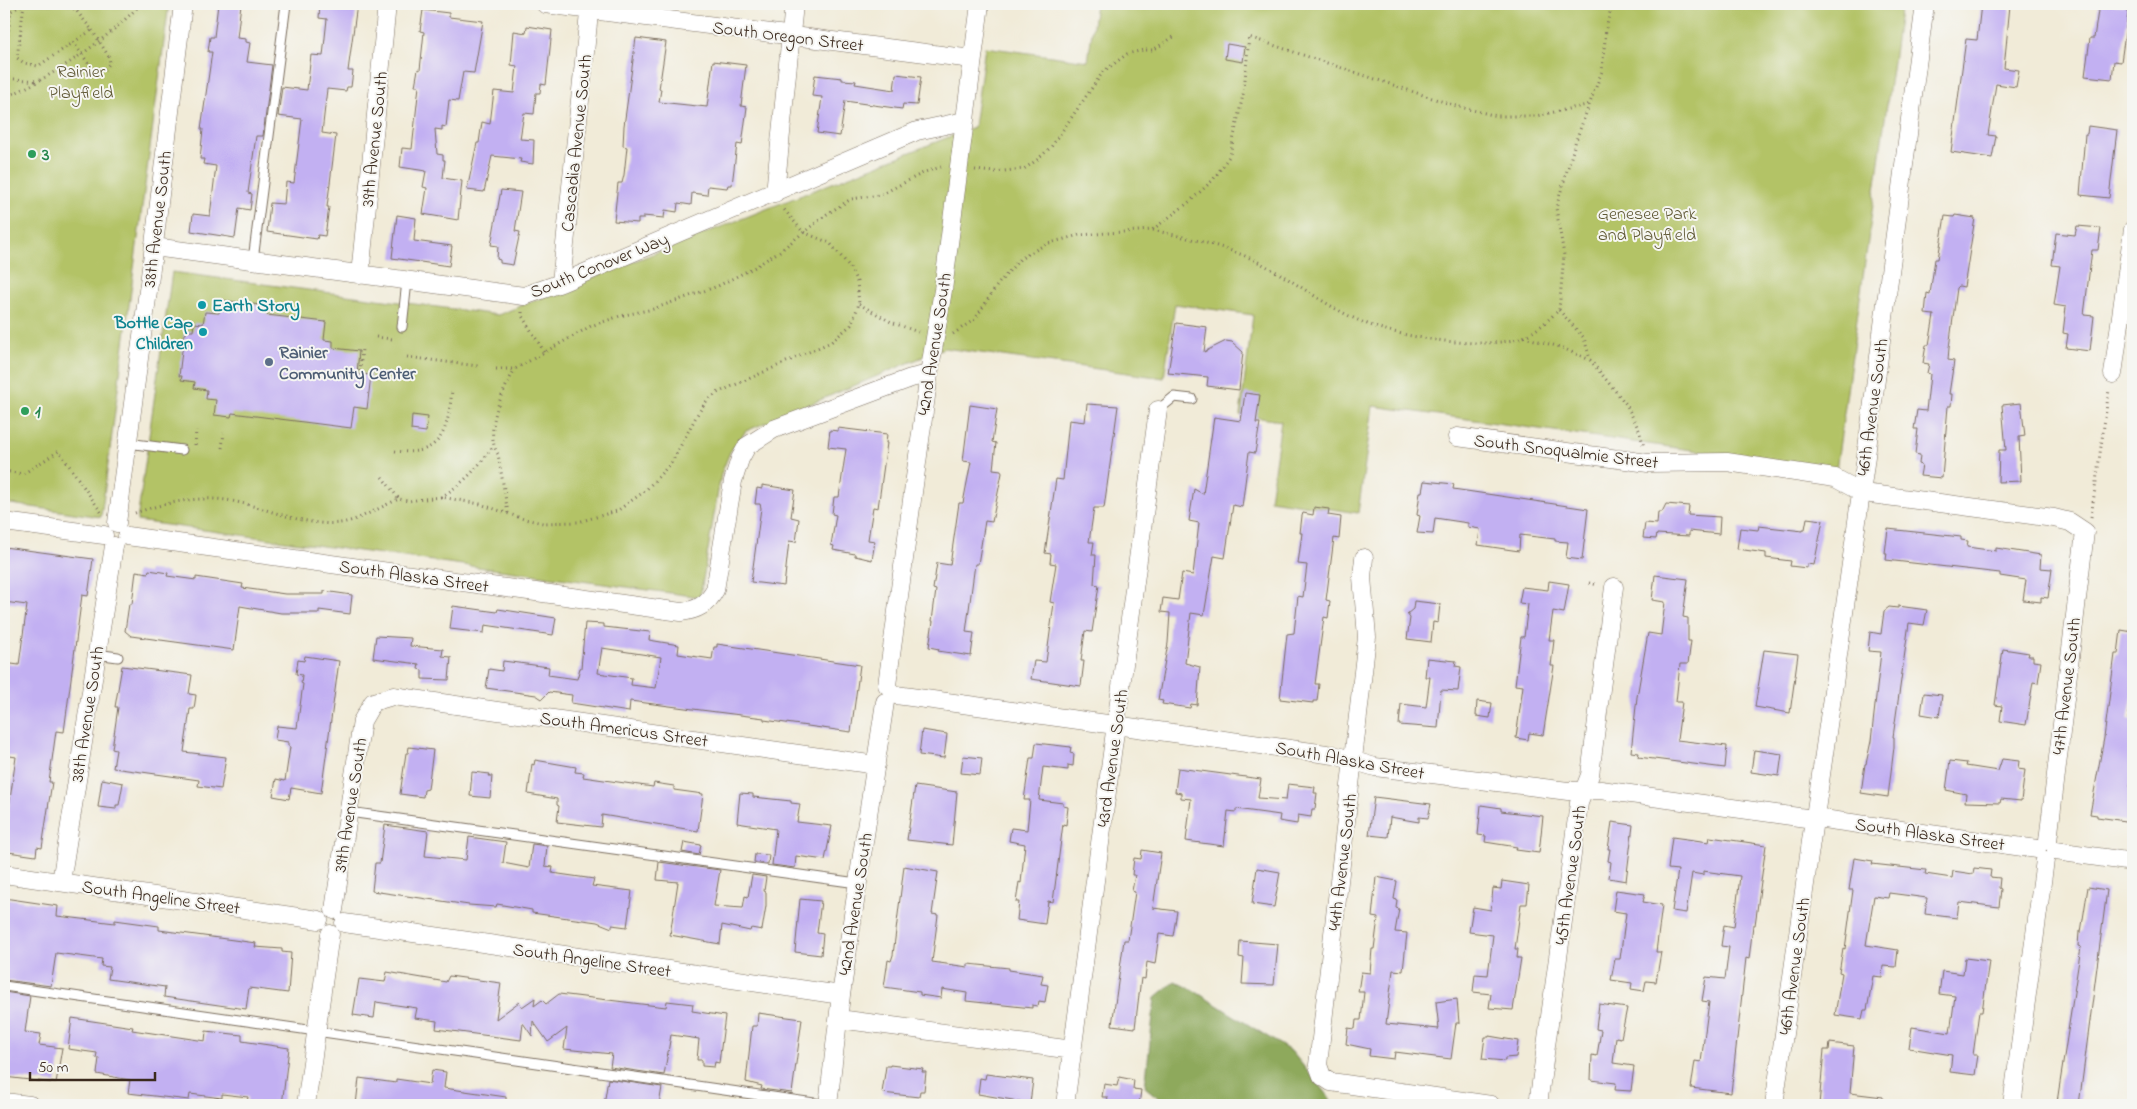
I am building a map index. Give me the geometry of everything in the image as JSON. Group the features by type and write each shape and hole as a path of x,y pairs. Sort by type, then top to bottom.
{"street":[{"name":"38th Avenue South","path":"61,882 127,443 154,247 183,4"},
{"name":"39th Avenue South","path":"360,275 387,4"},
{"name":"South Oregon Street","path":"545,4 590,7 790,37 972,60"},
{"path":"778,199 794,4"},
{"name":"42nd Avenue South","path":"828,1105 857,883 889,694 929,374 943,290 980,4"},
{"name":"46th Avenue South","path":"1774,1105 1861,492 1925,4"},
{"name":"Cascadia Avenue South","path":"561,283 590,7"},
{"name":"South Conover Way","path":"154,247 524,296 778,199 917,131 964,121"},
{"path":"2112,380 2133,229"},
{"name":"South Alaska Street","path":"4,522 113,531 681,612 692,611 709,600 715,590 733,481 740,459 747,446 774,429 911,378 929,374"},
{"name":"43rd Avenue South","path":"1065,1105 1158,410"},
{"name":"South Snoqualmie Street","path":"1457,438 1648,463 1727,462 1834,478 1861,492 2054,518 2087,526"},
{"name":"47th Avenue South","path":"2012,1105 2047,850 2087,526"},
{"name":"44th Avenue South","path":"1364,558 1362,577 1367,637 1318,1065 1322,1076 1331,1082 1491,1105"},
{"name":"45th Avenue South","path":"1538,1105 1579,803 1590,775 1614,587"},
{"name":"South Alaska Street","path":"889,694 1334,755 1375,767 1568,792 1602,790 2133,862"},
{"name":"South Americus Street","path":"373,702 393,696 876,765"},
{"name":"39th Avenue South","path":"306,1105 336,922 362,721 373,702"},
{"name":"South Angeline Street","path":"4,874 319,920 324,911 336,922 841,996"},
{"path":"839,1019 1073,1050"},
{"path":"4,1102 30,1105"}],"lane":[{"path":"252,260 286,4"},
{"path":"402,327 407,281"},
{"path":"1158,410 1174,397 1192,399"},
{"path":"127,443 182,450"},
{"path":"96,654 118,657"},
{"path":"349,812 857,883"},
{"path":"4,986 317,1033 828,1105"}],"path":[{"path":"24,4 17,58 24,63 38,66 92,30"},
{"path":"4,65 11,12 24,4"},
{"path":"58,4 74,9 99,40 110,57 110,63 105,69 98,70 91,67 73,42"},
{"path":"4,98 39,81 81,53 127,18 141,4"},
{"path":"1612,4 1606,29 1602,71 1568,166 1556,208 1564,255 1560,310 1584,338 1590,360 1626,404 1639,430 1646,455"},
{"path":"975,170 994,172 1024,169 1038,160 1051,147 1103,72 1127,54 1143,50 1153,50 1176,36"},
{"path":"1152,230 1188,203 1213,180 1230,155 1244,90 1249,37 1456,106 1496,116 1536,116 1591,104"},
{"path":"4,78 39,81"},
{"path":"496,368 515,369 590,326 620,316 653,309 718,286 755,267 851,199 880,195 925,172 941,167"},
{"path":"135,513 152,507 201,498 226,500 328,524 347,522 398,499 441,497 480,504 543,523 578,522 617,511 645,491 672,462 697,415 706,402 717,393 831,342 851,325 859,304 857,282 849,266 830,243 803,232 778,199"},
{"path":"950,336 975,319 998,284 1020,259 1046,244 1079,234 1152,230 1210,243 1253,259 1292,280 1329,305 1370,325 1418,337 1491,344 1524,337 1560,310"},
{"path":"859,304 891,322 918,332"},
{"path":"522,308 522,316 545,353"},
{"path":"376,337 392,339"},
{"path":"1524,337 1560,347 1590,360"},
{"path":"360,371 362,349"},
{"path":"407,357 478,366"},
{"path":"441,497 467,479 478,468 493,446 495,418 502,391 515,369"},
{"path":"2087,526 2112,380"},
{"path":"395,451 419,452 435,443 448,423 452,390"},
{"path":"194,445 196,430"},
{"path":"222,448 224,433"},
{"path":"493,446 498,454 508,513"},
{"path":"4,471 23,474 59,451 113,531"},
{"path":"382,477 398,499"}],"green space":[{"name":"Rainier Playfield","path":"4,4 169,4 101,517 4,503"},
{"name":"Genesee Park and Playfield","path":"1096,4 1901,4 1836,470 1373,406 1358,513 1270,500 1281,421 1240,415 1253,315 1175,304 1164,378 944,348 746,431 730,452 721,474 700,597 137,521 172,272 498,315 974,127 985,47 1088,61"},
{"path":"1175,981 1193,990 1292,1052 1335,1105 1167,1105 1145,1087 1155,998"}],"building":[{"path":"218,4 241,4 237,38 246,39 246,42 250,43 247,62 272,65 263,136 256,136 248,193 252,194 250,210 239,208 235,238 191,231 193,214 210,216 216,166 203,164 204,159 200,159 203,129 201,129 212,52 208,52 210,37 214,37"},
{"path":"320,4 357,4 348,71 353,71 351,87 347,87 346,91 327,89 322,133 336,135 325,236 318,235 317,239 267,232 270,203 284,204 286,182 294,183 302,119 278,116 282,87 307,90 311,55 323,56 327,19 319,18"},
{"path":"1981,4 2010,5 2004,68 2019,70 2016,87 1996,84 1988,135 1996,136 1992,158 1951,152 1966,39 1977,40"},
{"path":"2099,4 2129,6 2121,62 2114,61 2112,79 2085,76 2090,38 2094,38"},
{"path":"423,10 449,13 449,17 483,21 474,73 463,72 458,101 449,100 446,127 442,126 442,130 435,129 437,154 443,155 443,160 445,160 443,178 462,181 458,220 423,214 427,188 423,187 426,171 400,167 402,148 412,149 419,86 415,86 418,69 420,70 424,32 420,31"},
{"path":"527,26 552,30 546,85 541,84 540,93 536,93 534,114 524,113 520,139 534,140 533,164 520,162 521,159 492,156 484,192 467,190 477,143 479,143 482,122 490,124 494,91 514,93 517,66 511,65 514,31 526,33"},
{"path":"636,38 666,42 659,89 661,89 659,102 707,107 713,61 746,65 741,106 747,107 742,145 737,144 732,185 728,185 727,188 708,186 707,195 692,193 691,205 678,203 677,212 665,210 664,218 643,216 643,219 638,219 638,223 614,221 618,183 622,183 624,175 627,147 623,146 624,126"},
{"path":"1227,44 1245,47 1243,62 1225,59"},
{"path":"896,74 921,77 917,105 903,104 902,109 845,101 840,136 817,133 822,97 812,96 815,75 842,78 842,80 856,81 855,84 894,90"},
{"path":"2088,126 2117,130 2109,198 2080,195 2085,134 2087,134"},
{"path":"501,190 521,192 515,231 520,232 513,265 500,263 500,260 497,259 498,246 491,245"},
{"path":"397,215 416,218 414,241 452,246 449,266 392,258"},
{"path":"1955,215 1975,218 1964,287 1959,286 1957,288 1949,348 1948,360 1954,361 1949,394 1952,394 1951,406 1948,406 1942,478 1920,476 1922,465 1919,464 1920,455 1915,454 1918,429 1914,429 1917,410 1926,411 1930,374 1927,373 1929,364 1923,363 1926,345 1929,345 1934,315 1925,314 1927,293 1930,294 1935,259 1938,259 1945,216 1954,217"},
{"path":"2077,226 2101,228 2098,250 2092,250 2084,315 2094,316 2090,351 2066,348 2068,334 2063,333 2066,307 2054,305 2060,266 2052,265 2056,233 2075,235"},
{"name":"Rainier Community Center","path":"221,300 268,306 267,315 326,322 324,340 333,341 333,348 359,351 357,374 371,375 367,409 354,407 351,428 232,413 231,417 214,415 216,400 206,399 207,390 194,388 195,382 181,380 182,376 179,376 184,334 187,331 193,331 194,323 203,324 205,312 219,313"},
{"path":"1176,323 1207,327 1204,352 1226,341 1232,342 1243,352 1239,390 1207,386 1208,377 1168,373"},
{"path":"1245,393 1260,395 1256,423 1260,423 1255,453 1249,452 1242,507 1233,505 1225,558 1214,556 1204,615 1191,613 1185,663 1200,667 1197,705 1191,704 1190,708 1162,704 1163,701 1158,700 1168,643 1170,613 1161,612 1163,598 1178,600 1182,573 1193,575 1199,523 1189,521 1194,489 1203,494 1214,417 1241,421"},
{"path":"2021,403 2025,436 2019,437 2021,481 1998,482 1999,450 2006,450 2002,405"},
{"path":"1087,404 1118,406 1104,508 1094,508 1089,542 1094,542 1092,555 1096,555 1094,584 1099,585 1092,632 1085,631 1081,661 1084,661 1081,686 1031,679 1034,661 1046,662 1054,603 1050,602 1056,564 1050,563 1051,554 1045,553 1056,479 1063,480 1069,420 1085,422"},
{"path":"970,405 997,409 992,442 996,443 993,469 1001,470 1002,473 992,522 985,521 978,564 975,564 966,632 974,633 971,656 938,651 939,649 929,647 936,590 933,589 937,563 950,565 959,503 963,503 971,462 963,461"},
{"path":"412,415 428,417 426,432 411,430"},
{"path":"838,428 887,434 878,508 873,507 868,540 875,541 872,560 855,556 855,554 833,550 834,546 831,545 836,515 832,514 834,497 839,497 846,449 828,447 830,430 838,431"},
{"path":"1424,481 1454,484 1453,489 1588,509 1582,560 1566,558 1568,542 1555,541 1555,539 1520,535 1519,551 1478,545 1480,529 1468,527 1468,523 1435,518 1433,534 1417,533 1420,516 1417,515 1420,492 1422,492"},
{"path":"762,485 795,490 791,517 799,519 796,542 789,541 784,586 751,582 761,508 760,504 755,504 757,488 762,489"},
{"path":"1666,504 1689,506 1688,515 1720,517 1719,534 1689,531 1689,536 1657,534 1656,539 1643,538 1645,523 1657,524 1658,512 1662,512"},
{"path":"1314,507 1329,509 1328,515 1341,517 1339,539 1334,538 1326,600 1330,601 1328,618 1324,617 1315,684 1319,684 1317,701 1313,701 1313,703 1280,699 1287,634 1294,633 1298,596 1303,597 1307,565 1298,564 1302,516 1303,513 1313,515"},
{"path":"1807,518 1823,520 1814,565 1807,564 1807,568 1790,566 1791,561 1766,558 1766,553 1737,549 1740,528 1758,530 1759,526 1803,531"},
{"path":"1888,529 1961,537 1961,540 1968,541 1967,547 1996,551 1996,548 2041,555 2040,568 2052,569 2048,598 2041,597 2041,602 2023,600 2026,580 2000,576 2000,573 1886,560"},
{"path":"4,547 93,559 88,596 82,595 64,732 56,731 49,782 52,782 42,848 37,847 36,856 8,852 9,843 4,842 16,757 4,755 4,663 19,665 27,605 4,602"},
{"path":"149,570 168,573 167,576 196,580 196,577 243,584 242,588 285,594 324,594 324,591 352,595 350,614 319,610 319,613 281,613 240,606 234,650 131,636 125,631 129,604 132,604 136,571 148,573"},
{"path":"1655,575 1688,579 1683,617 1688,618 1688,641 1691,641 1688,664 1680,664 1676,702 1682,702 1677,740 1727,746 1725,768 1638,757 1639,753 1631,752 1637,697 1648,633 1661,635 1665,602 1652,600"},
{"path":"1549,581 1569,584 1564,613 1553,611 1549,640 1554,640 1551,666 1554,666 1543,735 1529,733 1528,740 1516,738 1523,686 1515,685 1521,637 1524,637 1528,604 1519,603 1522,587 1548,590"},
{"path":"1414,601 1440,604 1438,623 1433,622 1431,642 1407,639 1410,618 1407,614 1413,609"},
{"path":"453,606 497,612 498,609 556,618 553,635 485,625 484,633 450,629"},
{"path":"1898,606 1927,610 1924,625 1909,623 1893,737 1894,747 1888,797 1861,793 1865,764 1871,741 1881,652 1868,651 1870,632 1881,634 1884,611 1889,607 1898,608"},
{"path":"585,623 604,624 604,627 650,632 649,640 679,645 678,654 712,659 714,647 717,647 717,644 860,665 851,732 764,720 764,718 630,701 629,712 571,703 572,695 549,692 542,699 536,695 486,688 489,669 502,671 503,661 549,667 548,675 577,679 581,668","holes":["602,648 661,657 656,688 631,685 632,678 598,673"]},
{"path":"2121,630 2133,632 2133,693 2128,719 2133,720 2133,766 2130,786 2133,786 2133,822 2097,817 2097,815 2090,814 2104,738 2115,654 2118,654"},
{"path":"376,636 411,638 410,646 443,649 442,656 451,657 449,680 422,679 422,670 418,669 419,664 373,658"},
{"path":"2003,649 2029,653 2028,656 2033,656 2033,661 2041,662 2038,683 2033,682 2026,725 2000,721 2002,706 1995,705"},
{"path":"1764,650 1798,654 1790,713 1755,707"},
{"path":"305,656 339,661 321,793 291,788 289,799 273,796 276,779 285,781 290,747 288,742 275,740 277,726 297,728 303,684 301,683 302,675 296,674 298,660 304,661"},
{"path":"1427,658 1456,661 1455,666 1461,667 1458,691 1441,690 1438,728 1399,725 1401,704 1426,707 1430,677 1425,677"},
{"path":"122,666 192,675 189,694 196,695 194,709 190,709 184,752 226,757 221,789 198,786 199,780 113,768 116,750 112,749 118,707 115,707"},
{"path":"1924,693 1942,695 1939,717 1921,714"},
{"path":"1477,701 1492,703 1490,718 1476,716"},
{"path":"922,730 947,734 944,758 919,755"},
{"path":"1036,743 1071,747 1070,753 1074,754 1073,766 1068,765 1068,770 1043,767 1039,800 1063,803 1063,806 1068,807 1066,825 1063,824 1053,902 1048,901 1045,924 1017,920 1019,902 1016,902 1019,882 1021,883 1025,844 1009,841 1011,828 1027,830 1030,800 1024,800 1030,758 1034,758"},
{"path":"409,747 433,750 428,789 424,790 423,797 400,794 406,753 408,753"},
{"path":"1754,750 1782,754 1779,776 1751,772"},
{"path":"963,756 982,758 980,775 961,773"},
{"path":"2002,759 2019,761 2018,769 2025,770 2021,801 2001,799 2000,803 1965,802 1966,794 1946,790 1950,761 1967,763 1966,766 1998,771"},
{"path":"535,760 576,767 575,772 584,773 583,777 653,787 654,783 674,786 674,790 703,794 698,831 602,815 601,827 557,822 559,806 557,805 557,799 528,794 532,764 534,765"},
{"path":"1178,768 1261,779 1258,798 1286,800 1288,784 1315,787 1314,793 1317,793 1315,809 1312,809 1311,817 1298,815 1297,824 1279,821 1280,815 1236,809 1236,812 1228,811 1224,846 1186,841 1191,799 1181,798 1181,793 1175,792"},
{"path":"472,772 490,774 489,776 492,776 490,798 470,796"},
{"path":"102,779 123,783 119,805 116,805 116,809 98,807"},
{"path":"915,786 957,792 952,845 907,840"},
{"path":"740,793 753,794 753,797 791,801 791,803 800,804 797,822 832,826 825,860 796,856 795,868 772,865 776,829 737,823"},
{"path":"1374,797 1431,804 1428,818 1419,817 1419,822 1390,817 1388,837 1369,835"},
{"path":"1481,805 1501,808 1501,811 1543,816 1539,853 1516,850 1517,847 1485,842 1486,836 1478,835"},
{"path":"1612,822 1633,825 1626,881 1609,878 1611,862 1608,861 1610,849 1608,849"},
{"path":"385,825 428,831 425,856 466,860 469,837 506,842 503,863 529,868 532,844 547,846 545,866 553,867 552,873 594,879 592,886 632,891 627,927 612,925 612,928 597,922 532,913 532,910 497,904 496,907 469,905 372,891 375,863 380,863"},
{"path":"1672,837 1709,842 1710,837 1766,845 1749,959 1746,958 1731,1093 1691,1088 1695,1061 1701,1062 1709,1002 1702,1001 1706,977 1725,979 1729,947 1721,946 1724,925 1734,927 1740,876 1703,871 1703,875 1692,873 1686,913 1672,911 1678,870 1668,869"},
{"path":"684,842 701,845 699,855 682,852"},
{"path":"1142,850 1161,853 1153,908 1177,911 1173,936 1159,934 1155,964 1147,962 1145,979 1141,978 1135,1028 1112,1025 1124,940 1128,940 1135,892 1132,891 1135,875 1132,875 1134,858 1141,859"},
{"path":"755,854 769,855 768,864 754,862"},
{"path":"1854,858 1873,861 1872,864 1926,870 1925,874 1952,878 1953,871 1973,874 1974,868 1991,870 1990,877 2000,878 1999,888 2001,889 1999,907 1959,902 1957,918 1925,914 1927,898 1889,893 1888,898 1874,896 1866,945 1898,950 1896,967 1883,966 1882,977 1873,976 1867,1010 1864,1010 1862,1019 1835,1015 1842,973 1839,972 1843,948 1845,949 1853,890 1849,890"},
{"path":"659,862 720,870 714,906 743,908 745,896 748,897 752,875 766,877 764,891 766,892 766,906 762,930 751,928 750,931 722,925 720,944 670,935 678,882 657,880"},
{"path":"904,866 938,872 932,914 938,915 932,962 968,967 968,964 1009,968 1009,970 1043,975 1041,984 1048,985 1045,1002 1039,1001 1038,1006 1032,1005 1032,1008 966,1001 967,993 942,989 941,998 920,995 920,992 884,987 888,960 891,961 893,955"},
{"path":"1257,868 1280,872 1274,907 1252,904"},
{"path":"1376,877 1397,881 1394,899 1397,900 1396,908 1399,909 1395,932 1407,933 1403,971 1393,970 1386,1024 1439,1029 1436,1002 1457,999 1459,1023 1456,1023 1451,1059 1395,1052 1394,1059 1369,1056 1370,1049 1346,1044 1348,1028 1355,1029 1356,1020 1361,1020 1364,992 1358,992 1361,972 1370,973 1378,918 1372,917"},
{"path":"1502,881 1529,885 1527,904 1521,904 1515,949 1518,949 1517,958 1521,958 1513,1010 1489,1008 1491,994 1473,992 1475,974 1488,975 1493,935 1469,932 1473,907 1491,910 1493,888 1501,889"},
{"path":"2088,887 2107,890 2079,1105 2057,1102 2081,947 2078,946 2079,932 2081,932"},
{"path":"1616,890 1645,894 1643,902 1662,905 1656,952 1661,952 1656,982 1646,981 1644,991 1631,989 1632,983 1611,980 1615,959 1620,959 1626,913 1613,911"},
{"path":"4,898 58,906 57,916 115,923 115,920 159,926 159,930 256,943 255,947 282,949 282,952 291,953 288,993 249,988 246,1009 164,997 165,987 108,979 110,967 101,966 102,959 56,953 51,986 4,980"},
{"path":"800,899 821,901 817,933 823,934 821,955 795,952"},
{"path":"1240,941 1278,944 1274,985 1242,984 1244,958 1239,957"},
{"path":"1965,958 1989,961 1982,1012 1979,1012 1973,1055 1978,1055 1975,1075 1950,1072 1952,1055 1909,1048 1912,1027 1950,1033 1955,996 1939,994 1942,971 1963,974"},
{"path":"387,972 446,982 449,976 501,983 496,1019 519,1002 522,1007 535,998 534,1006 542,1000 546,1004 559,994 666,1007 667,1001 693,1004 692,1011 725,1016 719,1063 715,1062 714,1067 702,1066 702,1060 697,1060 699,1039 671,1035 664,1075 610,1067 612,1054 564,1049 567,1028 548,1042 533,1021 532,1036 523,1023 521,1040 436,1029 437,1021 415,1018 417,1008 376,1002 374,1018 353,1015 359,979 385,982"},
{"path":"4,992 30,996 25,1032 41,1034 39,1045 62,1048 56,1083 4,1077"},
{"path":"1599,1004 1627,1008 1621,1038 1616,1037 1613,1063 1634,1066 1631,1091 1615,1090 1616,1083 1591,1080 1592,1055 1597,1056 1601,1030 1596,1029"},
{"path":"758,1013 802,1019 792,1093 761,1089 762,1086 746,1082 752,1026 757,1026"},
{"path":"72,1018 133,1027 132,1030 205,1041 206,1031 242,1035 242,1041 289,1048 282,1105 247,1102 248,1097 222,1094 222,1098 190,1094 189,1100 128,1093 130,1080 97,1074 99,1058 96,1058 97,1053 68,1049"},
{"path":"1485,1037 1518,1041 1516,1057 1505,1058 1505,1061 1482,1059"},
{"path":"1830,1043 1854,1046 1850,1093 1883,1097 1882,1105 1819,1105 1824,1050 1829,1050"},
{"path":"886,1066 923,1069 922,1072 926,1072 924,1091 920,1091 919,1097 882,1093"},
{"path":"432,1070 446,1072 444,1088 506,1097 506,1105 356,1105 359,1078 396,1083 396,1079 430,1084"},
{"path":"986,1074 1033,1080 1030,1103 978,1094 980,1078 985,1079"},
{"path":"1119,1077 1134,1080 1133,1089 1141,1090 1139,1105 1107,1105 1108,1097 1102,1097 1104,1084 1117,1086"},
{"path":"608,1079 662,1087 659,1105 604,1105"},
{"path":"760,1101 786,1105 759,1105"}],"place":[{"name":"3","path":"32,154"},
{"name":"Earth Story","path":"202,305"},
{"name":"Bottle Cap Children","path":"203,332"},
{"name":"Rainier Community Center","path":"269,362"},
{"name":"1","path":"25,411"}]}
